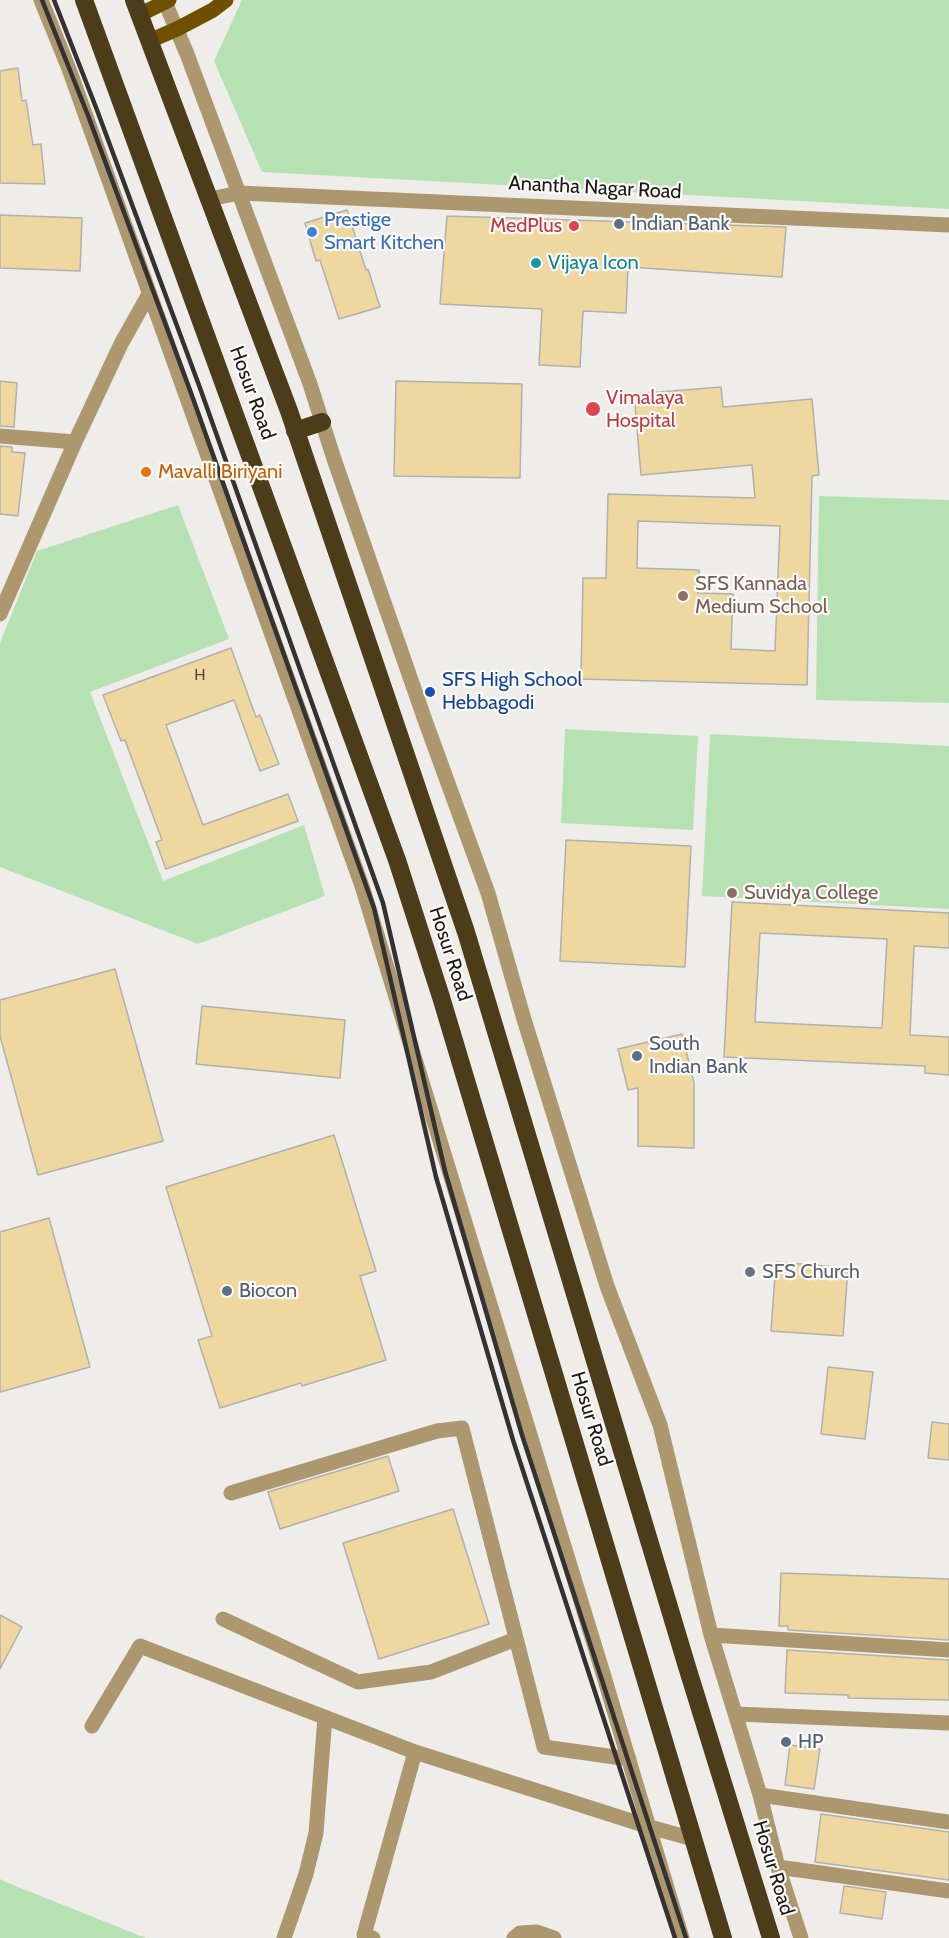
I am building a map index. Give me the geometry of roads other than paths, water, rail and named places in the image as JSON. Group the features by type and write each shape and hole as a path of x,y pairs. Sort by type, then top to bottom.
{"highway":[{"name":"Hosur Road","path":"84,0 397,860 451,1031 723,1938"},
{"name":"Hosur Road","path":"136,7 210,199 295,431 466,932 684,1659 771,1938"},
{"path":"295,431 322,422"}],"main road":[{"path":"149,41 213,10 226,0"},
{"path":"136,7 167,1"}],"street":[{"path":"41,0 69,69 362,886 682,1938"},
{"path":"167,1 322,422 426,723 488,893 523,1016 607,1286 660,1425 711,1635 760,1795 778,1867 801,1938"},
{"name":"Anantha Nagar Road","path":"210,199 239,193 949,225"},
{"path":"0,614 75,442 121,344 149,294"},
{"path":"0,436 75,442"},
{"path":"231,1493 437,1431 462,1428 544,1746 629,1759"},
{"path":"224,1619 358,1682 431,1672 516,1639"},
{"path":"711,1635 949,1650"},
{"path":"92,1726 140,1646 415,1752 693,1839"},
{"path":"736,1714 949,1723"},
{"path":"284,1938 306,1874 316,1833 325,1717"},
{"path":"373,1938 364,1935 415,1752"},
{"path":"760,1795 949,1822"},
{"path":"778,1867 949,1891"},
{"path":"514,1938 520,1933 537,1932 554,1938"}],"railway":[{"path":"42,0 89,118 191,393 374,908 436,1177 513,1440 675,1938"},
{"path":"54,0 200,388 383,903 445,1171 522,1435 686,1938"}],"place":[{"name":"Indian Bank","path":"619,224"},
{"name":"MedPlus","path":"574,226"},
{"name":"Prestige Smart Kitchen","path":"312,232"},
{"name":"Vijaya Icon","path":"536,263"},
{"name":"Vimalaya Hospital","path":"593,409"},
{"name":"Mavalli Biriyani","path":"146,472"},
{"name":"SFS Kannada Medium School","path":"683,596"},
{"name":"SFS High School Hebbagodi","path":"430,692"},
{"name":"Suvidya College","path":"732,893"},
{"name":"South Indian Bank","path":"637,1056"},
{"name":"SFS Church","path":"750,1272"},
{"name":"Biocon","path":"227,1291"},
{"name":"HP","path":"786,1742"}]}
